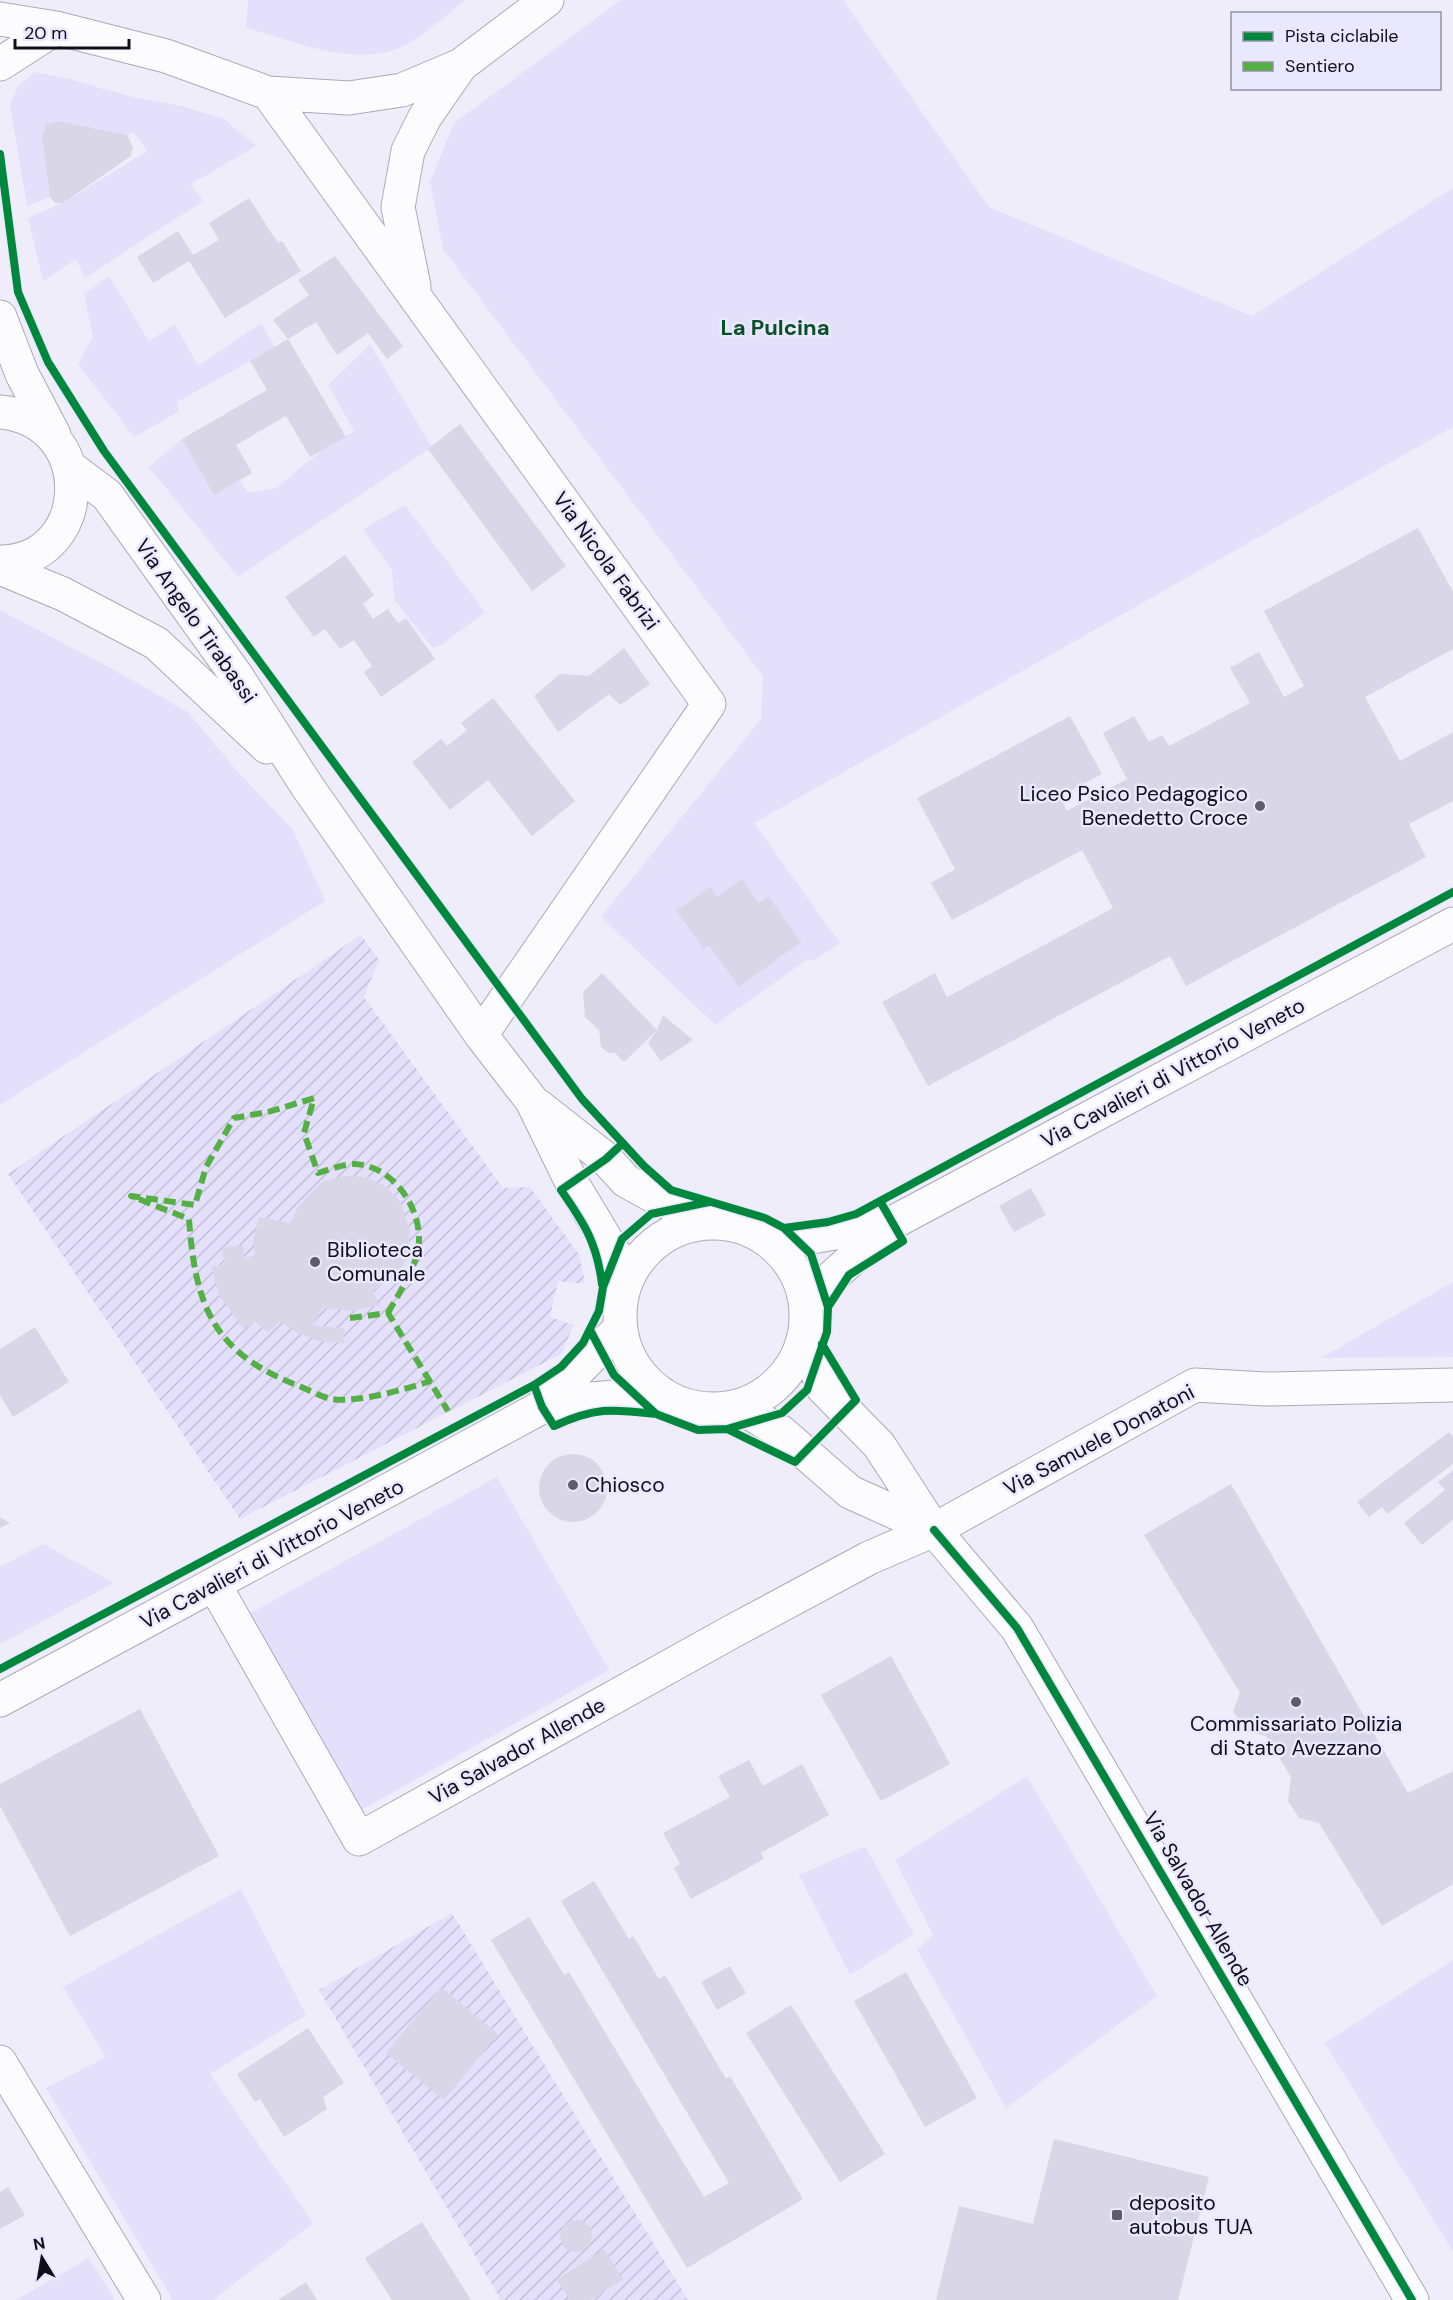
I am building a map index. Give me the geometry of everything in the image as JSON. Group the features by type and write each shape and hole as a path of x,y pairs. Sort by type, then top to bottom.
{"street":[{"path":"25,0 56,28"},
{"path":"0,19 56,28 166,56 247,83 268,93 349,98 402,90 461,65 547,0"},
{"path":"0,64 56,28"},
{"path":"416,296 398,207 408,151 425,117 461,65"},
{"name":"Via Nicola Fabrizi","path":"268,93 709,704 481,1035"},
{"path":"0,317 22,374 64,455 73,489 70,510 60,529 47,545 29,556 0,562"},
{"name":"Via Angelo Tirabassi","path":"0,412 17,414 33,420 64,455 106,495 236,675 307,786 481,1035 532,1101"},
{"name":"Via Angelo Tirabassi","path":"0,568 63,594 156,644 307,786"},
{"name":"Via Cavalieri di Vittorio Veneto","path":"806,1317 831,1276 869,1246 892,1223 1453,924"},
{"path":"532,1101 606,1159 627,1181 659,1199 714,1223"},
{"path":"532,1101 572,1183 628,1276"},
{"path":"714,1223 735,1225 754,1232 772,1244 788,1260 800,1281 806,1317 797,1355 783,1378 762,1395 738,1406 703,1408 685,1405 661,1394 641,1376 627,1354 620,1328 620,1301 628,1276 643,1254 663,1236 687,1226 714,1223"},
{"name":"Via Cavalieri di Vittorio Veneto","path":"772,1244 892,1223"},
{"name":"Via Salvador Allende","path":"806,1317 822,1387 879,1445 934,1530 1017,1628 1412,2300"},
{"name":"Via Cavalieri di Vittorio Veneto","path":"0,1700 215,1586 542,1407 620,1328"},
{"name":"Via Samuele Donatoni","path":"934,1530 1195,1385 1265,1389 1453,1385"},
{"name":"Via Cavalieri di Vittorio Veneto","path":"542,1407 579,1400 661,1394"},
{"name":"Via Salvador Allende","path":"738,1406 781,1432 850,1492 934,1530"},
{"name":"Via Salvador Allende","path":"215,1586 359,1839 743,1625 869,1558 934,1530"},
{"path":"0,2062 144,2300"}],"shaded area":[{"path":"248,0 466,0 407,44 381,53 361,55 322,50 246,28"},
{"path":"621,0 843,0 989,207 1252,316 1453,188 1453,427 754,823 840,943 815,960 808,959 715,1025 601,917 761,719 763,676 443,249 430,182 454,123"},
{"path":"35,72 70,79 129,96 181,106 224,119 256,146 191,184 203,201 85,278 76,259 43,281 28,218 63,203 147,151 133,132 127,135 58,121 46,124 42,137 50,197 27,206 10,106 18,86"},
{"path":"109,276 149,341 175,324 198,366 261,323 275,347 177,402 178,412 134,437 78,364 93,336 84,294"},
{"path":"370,344 432,447 238,577 149,467 182,439 214,495 240,480 248,493 276,488 321,451 354,431 328,385"},
{"path":"405,505 485,612 443,644 433,648 395,601 392,571 363,529"},
{"path":"0,610 188,712 238,772 293,830 325,901 0,1105"},
{"path":"361,935 379,960 364,997 503,1188 530,1187 580,1256 585,1284 558,1281 550,1317 574,1325 561,1354 240,1519 8,1174"},
{"path":"1453,1282 1453,1357 1321,1358"},
{"path":"497,1477 609,1670 358,1812 247,1615"},
{"path":"43,1544 114,1583 0,1644 0,1567"},
{"path":"1027,1776 1157,1996 1006,2108 917,1950 933,1935 895,1860"},
{"path":"865,1846 914,1934 850,1975 799,1875"},
{"path":"241,1889 306,2015 210,2074 313,2223 213,2300 173,2300 46,2088 106,2057 63,1987"},
{"path":"452,1913 688,2300 501,2300 319,1990"},
{"path":"1453,1960 1453,2252 1325,2043"},
{"path":"89,2258 115,2300 16,2300"}],"building":[{"path":"58,121 127,135 133,147 131,156 63,203 55,203 50,197 42,137 46,124"},
{"path":"249,198 278,243 282,241 301,271 225,318 189,261 153,283 137,257 178,231 193,255 219,240 209,223"},
{"path":"335,256 403,346 387,359 368,333 337,355 316,322 288,339 273,320 309,295 298,280"},
{"path":"288,339 346,437 310,457 286,416 236,445 252,473 214,495 182,439 267,390 250,361"},
{"path":"460,424 566,566 532,591 428,449"},
{"name":"Liceo Psico Pedagogico Benedetto Croce","path":"1418,528 1453,592 1453,649 1365,697 1400,761 1453,732 1453,801 1409,824 1426,857 1186,986 1170,956 928,1086 882,1002 935,973 947,997 1113,908 1082,850 952,920 931,883 955,869 917,798 1070,716 1102,774 1060,796 1067,811 1127,779 1103,733 1134,716 1149,742 1162,735 1169,746 1250,703 1230,668 1259,652 1284,697 1304,686 1264,611"},
{"path":"345,555 374,595 363,604 373,619 388,609 398,623 406,618 435,659 381,697 364,672 372,666 354,640 340,649 325,629 314,637 285,597"},
{"path":"624,648 650,684 620,705 609,694 558,732 534,696 560,674 589,676"},
{"path":"493,698 575,801 532,836 488,780 450,810 412,762 441,739 447,746 467,730 461,723"},
{"path":"742,879 759,903 768,896 801,942 739,987 709,945 704,949 676,911 710,886 717,897"},
{"path":"602,973 657,1030 624,1062 614,1052 609,1053 601,1047 599,1030 585,1017 583,992"},
{"path":"663,1015 693,1040 661,1061 648,1043"},
{"name":"Biblioteca Comunale","path":"344,1176 366,1177 387,1187 401,1203 410,1231 408,1257 400,1270 372,1292 380,1305 352,1311 323,1308 312,1325 345,1329 344,1343 318,1341 294,1331 280,1321 268,1332 256,1322 244,1329 220,1297 211,1267 225,1264 222,1248 243,1245 245,1260 255,1254 253,1242 259,1217 291,1223 298,1207 322,1182"},
{"path":"1031,1188 1046,1215 1014,1232 999,1206"},
{"path":"35,1327 69,1382 13,1417 0,1395 0,1349"},
{"path":"1449,1432 1453,1437 1453,1464 1387,1514 1382,1507 1369,1517 1357,1502"},
{"name":"Chiosco","path":"566,1454 580,1454 592,1459 602,1469 607,1488 602,1507 592,1517 580,1522 566,1522 554,1517 544,1507 539,1495 539,1481 544,1469 554,1459"},
{"path":"1453,1470 1453,1520 1422,1545 1404,1523 1445,1490 1438,1482"},
{"name":"Commissariato Polizia di Stato Avezzano","path":"1231,1484 1408,1793 1453,1771 1453,1884 1382,1926 1319,1823 1299,1818 1288,1801 1291,1777 1266,1736 1246,1731 1233,1711 1240,1693 1144,1535"},
{"path":"0,1517 10,1523 0,1528"},
{"path":"891,1656 950,1764 881,1801 821,1695"},
{"path":"140,1709 219,1856 70,1936 0,1806 0,1784"},
{"path":"749,1760 763,1786 802,1764 829,1815 761,1853 764,1859 691,1899 674,1868 680,1864 663,1833 730,1797 718,1776"},
{"path":"594,1881 629,1939 633,1936 659,1979 665,1975 726,2079 730,2076 803,2199 687,2268 491,1940 529,1917 564,1975 569,1972 704,2197 729,2183 561,1901"},
{"path":"730,1966 746,1993 717,2010 701,1982"},
{"path":"906,1972 977,2098 925,2127 854,2001"},
{"path":"441,1987 498,2034 444,2100 386,2053"},
{"path":"791,2005 885,2154 840,2182 746,2033"},
{"path":"308,2028 344,2083 323,2097 327,2109 284,2137 260,2099 255,2102 237,2074"},
{"name":"deposito autobus TUA","path":"1054,2139 1209,2177 1178,2300 936,2300 959,2206 1033,2224"},
{"path":"8,2187 25,2215 0,2229 0,2192"},
{"path":"576,2220 588,2224 592,2236 588,2248 576,2252 564,2248 560,2236 564,2224"},
{"path":"422,2222 471,2300 392,2300 365,2258"},
{"path":"604,2249 623,2279 591,2300 570,2300 557,2280"},
{"path":"306,2282 317,2300 278,2300"}],"marked path":[{"path":"388,1313 416,1257 419,1237 413,1211 400,1188 390,1178 367,1166 350,1164 318,1173 304,1133 314,1098 268,1112 234,1118 206,1167 195,1205 131,1196 189,1219 196,1275 203,1299 213,1320 226,1339 243,1356 266,1371 323,1396 343,1400 382,1394 431,1381"},
{"path":"350,1318 388,1313 448,1411"}],"cycle path":[{"path":"0,154 18,292 48,362 104,451 582,1099 644,1166 671,1190 765,1218 784,1228 811,1254 828,1307"},
{"path":"784,1228 828,1222 856,1214 1453,892"},
{"path":"602,1284 593,1245 561,1190 606,1159 623,1143"},
{"path":"727,1429 782,1413 807,1390 827,1332 828,1307 849,1275 903,1241 880,1201"},
{"path":"0,1669 534,1385 561,1367 583,1343 599,1311 603,1287 622,1239 651,1214 709,1202"},
{"path":"590,1330 614,1375 656,1414 698,1430 727,1429 795,1462 856,1400 822,1344"},
{"path":"534,1385 542,1407 554,1426 581,1415 604,1411 656,1414"},
{"path":"934,1530 1017,1628 1412,2300"}],"place":[{"name":"Liceo Psico Pedagogico Benedetto Croce","path":"1260,806"},
{"name":"Biblioteca Comunale","path":"315,1262"},
{"name":"Chiosco","path":"573,1485"},
{"name":"Commissariato Polizia di Stato Avezzano","path":"1296,1702"},
{"name":"deposito autobus TUA","path":"1117,2215"}],"district":[{"name":"La Pulcina","path":"775,327"}]}
